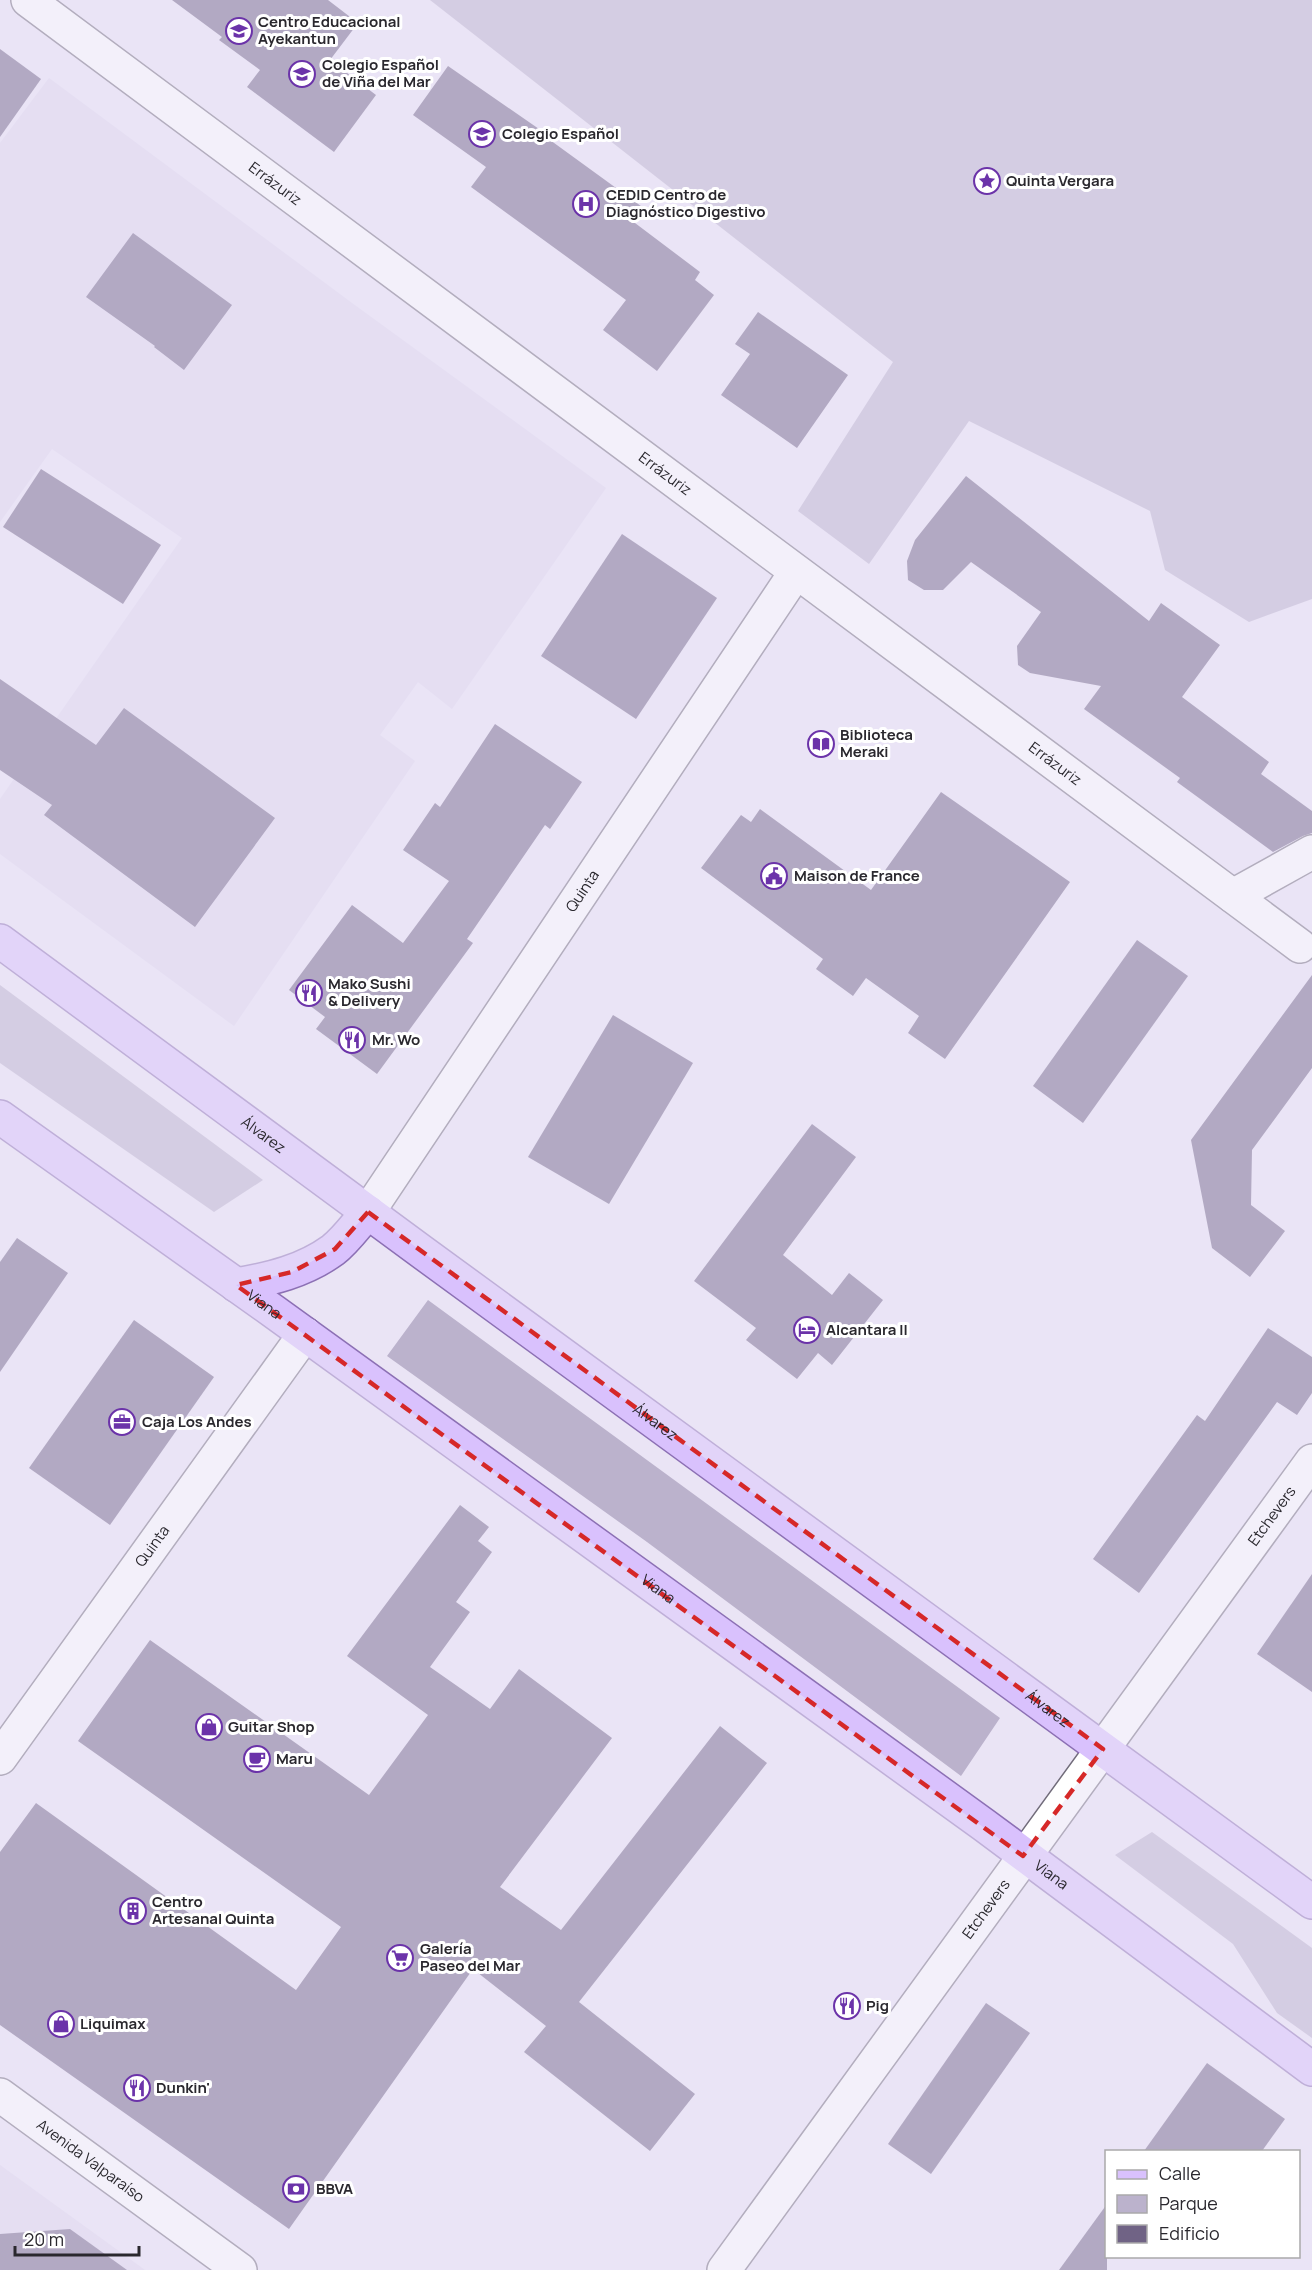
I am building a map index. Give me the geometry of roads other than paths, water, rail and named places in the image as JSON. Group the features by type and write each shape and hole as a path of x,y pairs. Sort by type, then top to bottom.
{"main road":[{"name":"Álvarez","path":"0,941 1312,1902"},
{"name":"Viana","path":"0,1117 305,1334 984,1825 1312,2069"},
{"path":"236,1285 292,1272 313,1262 335,1249 368,1212"}],"street":[{"name":"Errázuriz","path":"28,0 1300,946"},
{"name":"Quinta","path":"368,1212 796,572"},
{"path":"1233,896 1312,852"},
{"name":"Quinta","path":"0,1758 305,1334"},
{"name":"Etchevers","path":"724,2270 1312,1461"},
{"name":"Avenida Valparaíso","path":"0,2095 240,2270"}],"place":[{"name":"Centro Educacional Ayekantun","path":"239,31"},
{"name":"Colegio Español de Viña del Mar","path":"302,74"},
{"name":"Colegio Español","path":"482,134"},
{"name":"Quinta Vergara","path":"987,181"},
{"name":"CEDID Centro de Diagnóstico Digestivo","path":"586,204"},
{"name":"Biblioteca Meraki","path":"821,744"},
{"name":"Maison de France","path":"774,876"},
{"name":"Mako Sushi & Delivery","path":"309,993"},
{"name":"Mr. Wo","path":"352,1040"},
{"name":"Alcantara II","path":"807,1330"},
{"name":"Caja Los Andes","path":"122,1422"},
{"name":"Guitar Shop","path":"209,1727"},
{"name":"Maru","path":"257,1759"},
{"name":"Centro Artesanal Quinta","path":"133,1911"},
{"name":"Galería Paseo del Mar","path":"400,1958"},
{"name":"Pig","path":"847,2006"},
{"name":"Liquimax","path":"61,2024"},
{"name":"Dunkin'","path":"137,2088"},
{"name":"BBVA","path":"296,2189"}]}
